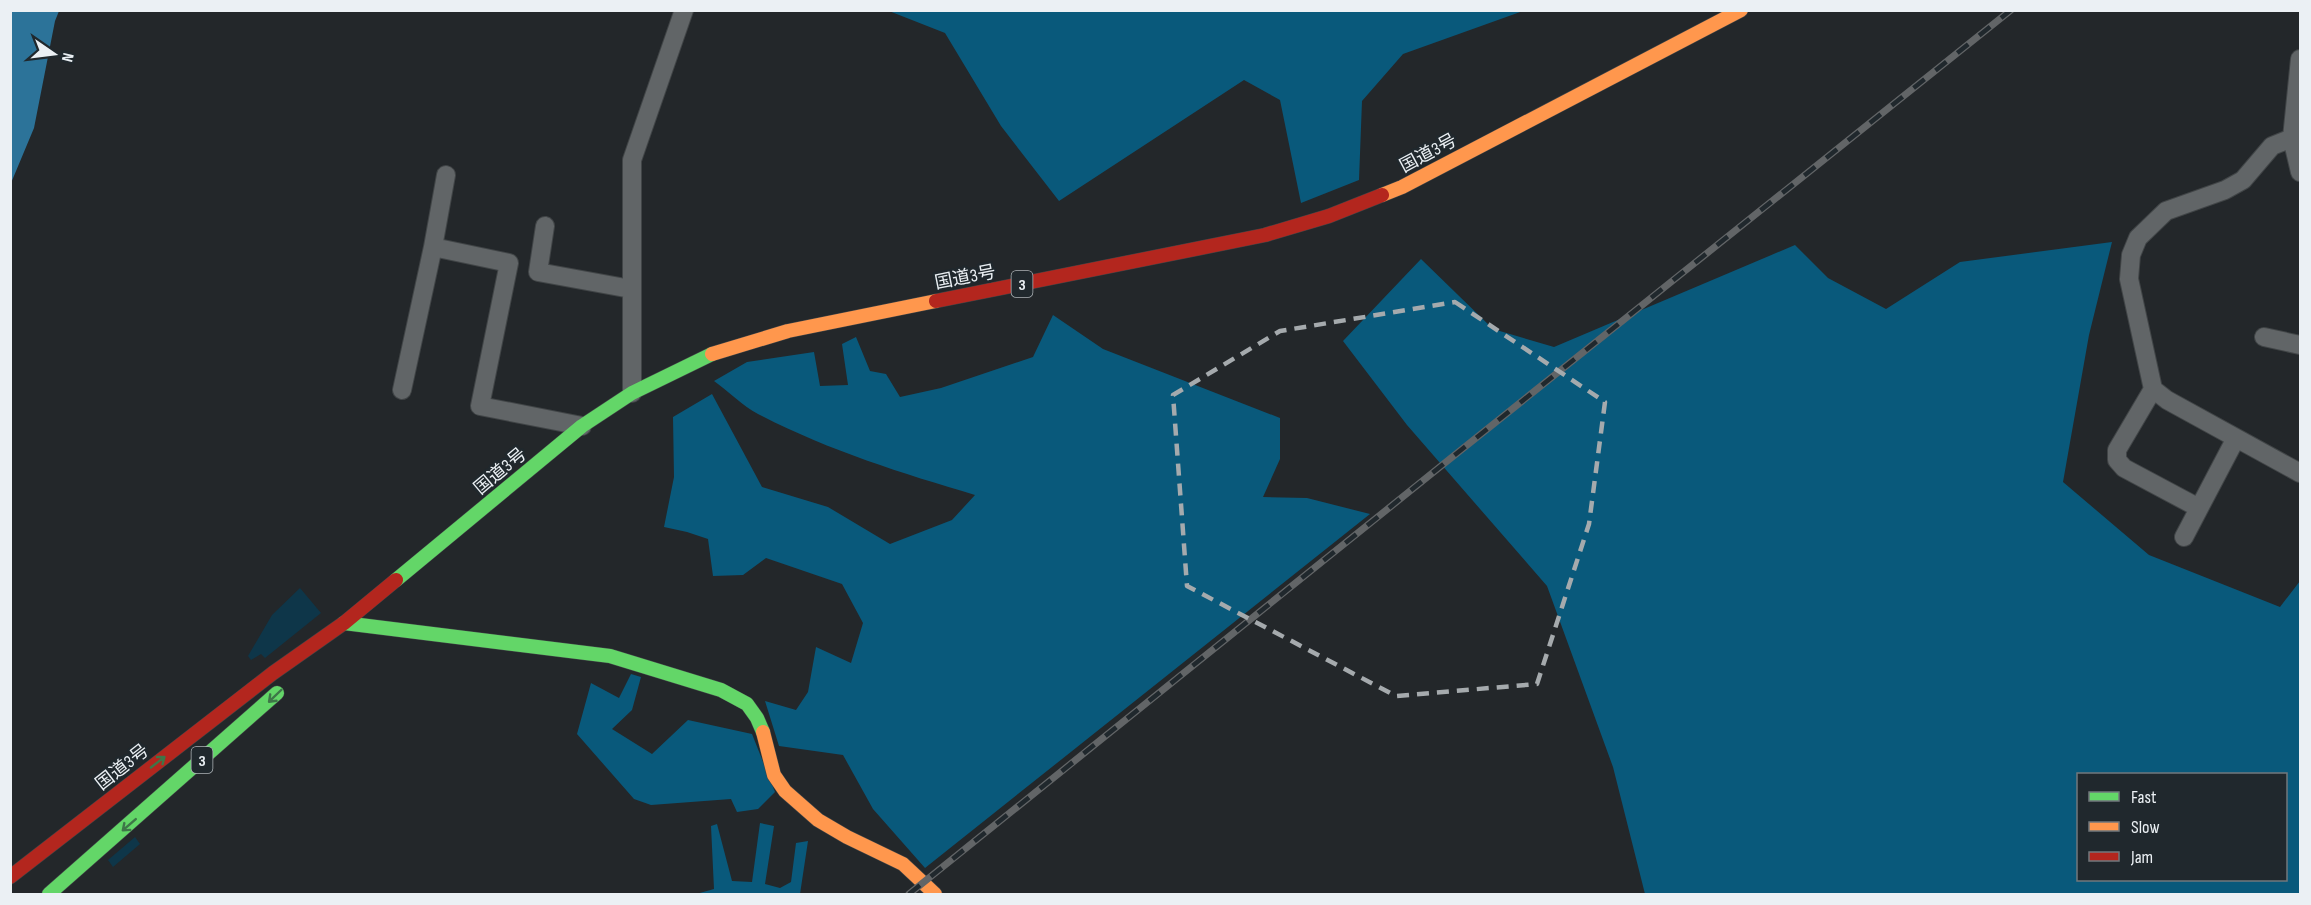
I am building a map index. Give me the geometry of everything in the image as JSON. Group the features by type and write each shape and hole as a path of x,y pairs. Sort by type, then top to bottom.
{"main road":[{"path":"1710,10 1719,22"},
{"name":"国道3号","path":"10,877 273,673 344,623 582,426 633,393 682,367 721,350 756,340 1265,235 1329,216 1402,187 1741,10"},
{"path":"344,623 610,656 721,690 747,704 757,718 764,735 774,775 785,791 818,820 903,864 935,894"},
{"name":"国道3号","path":"51,893 275,696 344,623"}],"street":[{"path":"633,393 632,160 684,10"},
{"path":"2301,59 2292,138 2301,171"},
{"path":"2292,138 2272,146 2243,180 2225,190 2166,211 2138,238 2131,255 2129,279 2153,389 2167,400 2301,473"},
{"path":"402,390 446,175"},
{"path":"545,226 538,272 631,289"},
{"path":"433,247 509,263 480,406 582,426"},
{"path":"2264,337 2301,345"},
{"path":"2153,389 2117,450 2117,460 2124,468 2199,508"},
{"path":"2184,537 2236,438"}],"highlighted area":[{"path":"1455,302 1605,402 1589,524 1537,684 1396,696 1187,586 1173,395 1280,331"}],"shaded area":[{"path":"11,10 59,11 55,21 34,128 11,183"},
{"path":"889,11 1523,11 1403,54 1362,101 1359,180 1301,203 1280,100 1244,80 1059,201 1001,126 945,33"},
{"path":"2112,242 2089,335 2063,482 2149,555 2280,607 2300,581 2300,894 1645,894 1613,767 1547,586 1407,425 1343,341 1421,259 1493,329 1554,347 1795,245 1828,278 1886,309 1960,262"},
{"path":"1053,315 1103,349 1280,418 1280,459 1263,497 1307,498 1370,514 925,868 873,809 843,755 779,746 765,701 796,710 808,692 816,647 851,663 863,623 842,584 766,558 743,575 713,576 708,539 664,527 674,477 673,417 712,394 762,487 828,507 890,544 952,520 975,495 892,469 811,439 752,411 714,381 747,362 814,352 820,386 848,385 842,344 856,337 870,371 886,374 900,397 941,388 1033,357"},
{"path":"300,588 321,613 265,658 261,654 251,660 248,656 272,615"},
{"path":"631,674 641,677 632,710 612,729 652,754 688,720 752,734 775,792 758,809 737,812 731,799 651,805 634,799 577,734 591,683 619,698"},
{"path":"760,823 774,826 765,884 780,888 791,882 796,843 808,841 800,894 696,894 714,889 711,826 717,824 732,881 752,882"},
{"path":"135,837 140,844 113,867 108,860"}],"railway":[{"path":"909,894 2011,10"}],"traffic: fast":[{"path":"396,580 582,426 632,393 712,354"},
{"path":"344,623 610,656 721,690 747,704 763,732"},
{"path":"49,894 277,693"}],"traffic: slow":[{"path":"1382,195 1402,187 1741,10"},
{"path":"712,354 788,331 936,301"},
{"path":"763,732 774,775 785,791 818,820 903,864 935,894"}],"traffic: jam":[{"path":"936,301 1265,235 1329,216 1382,195"},
{"path":"10,877 273,673 344,623 396,580"}]}
